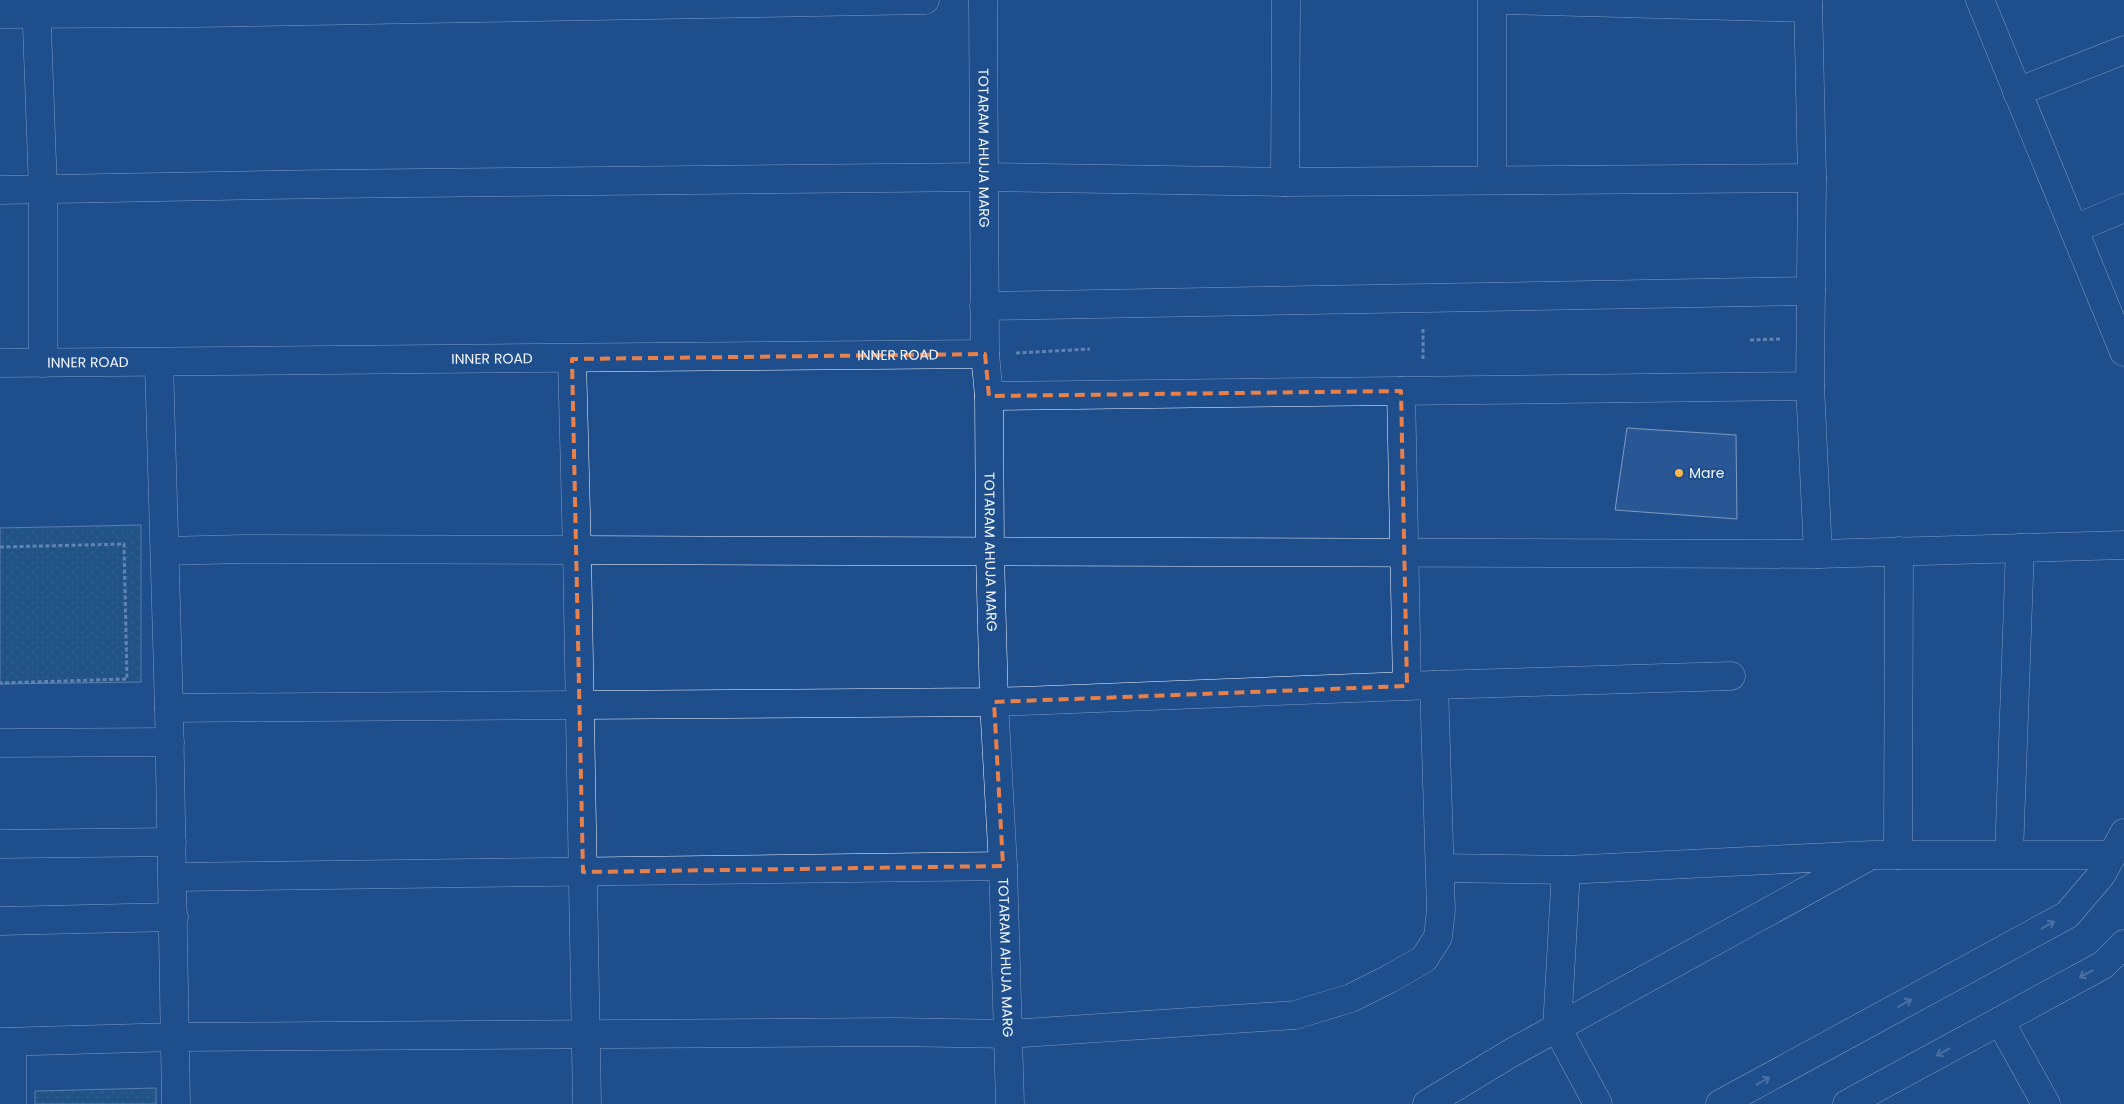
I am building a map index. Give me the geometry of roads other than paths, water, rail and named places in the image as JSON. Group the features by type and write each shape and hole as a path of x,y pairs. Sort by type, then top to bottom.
{"street":[{"path":"0,14 36,7 207,13 925,0"},
{"name":"TOTARAM AHUJA MARG","path":"984,0 985,354 989,396 990,553 994,702 1003,866 1010,1104"},
{"path":"1285,182 1286,0"},
{"path":"1492,0 1492,179"},
{"path":"1509,0 1808,4 1812,178 1810,386 1818,554"},
{"path":"1980,0 2124,351"},
{"path":"36,7 43,189 43,363"},
{"path":"2017,92 2124,50"},
{"path":"0,190 326,184 984,177 1285,182 1812,178"},
{"path":"2074,229 2124,208"},
{"path":"984,306 1811,291"},
{"name":"INNER ROAD","path":"0,363 985,354"},
{"path":"572,359 587,1104"},
{"path":"159,363 170,742 176,1104"},
{"path":"989,396 1810,386"},
{"path":"1401,391 1407,686"},
{"path":"165,552 243,549 990,553 1818,554 2124,545"},
{"path":"2009,854 2020,548"},
{"path":"1885,855 1899,552"},
{"path":"169,708 994,702 1434,684 1731,676"},
{"path":"12,1104 6,1042 176,1037 894,1032 1009,1034 1295,1015 1350,998 1389,979 1424,958 1438,937 1441,910 1434,684"},
{"path":"0,743 170,742"},
{"path":"1440,868 1566,870 1885,855 2009,854 2121,839"},
{"path":"1720,1104 2067,915 2102,874 2121,839"},
{"path":"0,844 172,842"},
{"path":"1427,1104 1511,1053 1885,855"},
{"path":"172,877 1003,866"},
{"path":"1566,870 1557,1028 1598,1104"},
{"path":"0,921 174,917"},
{"path":"1847,1104 1882,1096 2000,1021 2102,965 2124,945"},
{"path":"2000,1021 2046,1104"}],"place":[{"name":"Mare","path":"1679,473"}]}
